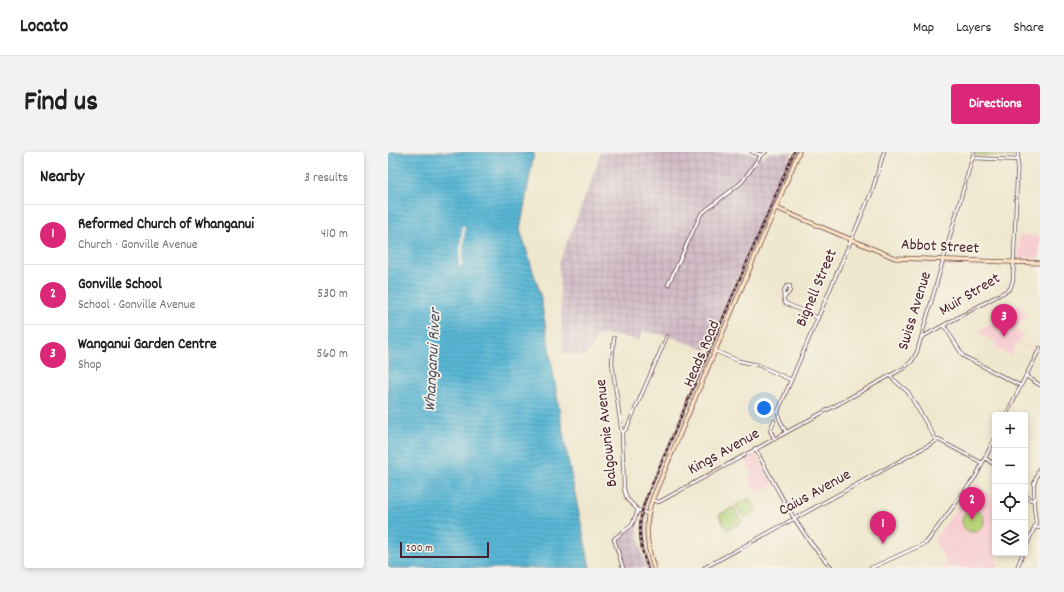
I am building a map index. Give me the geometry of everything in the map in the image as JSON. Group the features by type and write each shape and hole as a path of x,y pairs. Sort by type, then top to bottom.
{"main road":[{"name":"Heads Road","path":"654,568 647,539 648,514 652,500 716,352 799,152"},
{"name":"Abbot Street","path":"776,208 895,258 1040,263"}],"street":[{"path":"752,152 761,155"},
{"path":"668,285 701,214 742,182 761,155 766,152"},
{"name":"Bignell Street","path":"786,432 779,418 778,411 872,191 884,152"},
{"name":"Swiss Avenue","path":"912,361 921,337 974,152"},
{"path":"1014,262 1018,152"},
{"path":"972,158 1018,160"},
{"name":"Muir Street","path":"921,337 1010,289 1013,280 1014,262"},
{"path":"784,298 787,305 818,318"},
{"path":"944,325 963,356 1021,386"},
{"path":"622,434 627,428 667,336"},
{"name":"Balgownie Avenue","path":"614,338 612,363 622,434 625,493 627,499 638,510 648,514"},
{"path":"1008,412 1040,348"},
{"path":"716,352 739,361 758,365 791,380"},
{"name":"Kings Avenue","path":"652,500 659,502 890,375 912,361"},
{"path":"890,375 908,392 933,435 938,440 982,463"},
{"path":"1026,376 1040,385"},
{"path":"774,421 770,430 774,438"},
{"name":"Caius Avenue","path":"704,568 938,440"},
{"path":"871,568 926,543 974,478 992,444"},
{"path":"755,448 794,518 815,550 832,568"},
{"path":"985,458 992,463"},
{"path":"1028,542 1035,526 1033,500 1035,479 1040,467"},
{"path":"1028,498 1030,500 1033,500"},
{"path":"623,568 614,543 615,537 632,524 638,510"},
{"path":"1035,526 1040,528"},
{"path":"1017,568 1022,556"}],"shaded area":[{"path":"601,152 747,152 763,158 769,152 792,152 706,350 669,336 642,331 639,341 623,336 597,335 591,349 587,351 585,356 563,353 559,263"},
{"path":"1019,235 1040,236 1040,258 1018,258"},
{"path":"1019,304 1027,315 1015,330 1023,335 1019,342 1034,350 1033,351 1017,343 1010,356 994,345 995,341 978,331 1013,312 1012,310"},
{"path":"755,453 774,485 756,494 748,477 753,474 744,458"},
{"path":"976,482 992,497 992,556 996,556 994,559 998,564 996,568 940,568 947,563 934,540"},
{"path":"637,525 642,555 647,568 626,568 616,540 619,536"}],"green space":[{"path":"977,152 1014,152 1014,157 976,155"},
{"path":"749,498 757,511 744,518 736,505"},
{"path":"734,507 742,522 727,530 719,515"},
{"path":"973,510 981,513 984,521 981,529 973,532 965,529 962,521 965,513"}],"water":[{"name":"Whanganui River","path":"388,152 534,152 520,230 540,293 565,445 590,568 388,568"}],"pier":[{"path":"462,226 465,226 462,266 459,266"}],"railway":[{"path":"648,568 640,535 642,510 645,501 794,152"}],"place":[{"name":"Wanganui Garden Centre","path":"1004,337"},
{"name":"Gonville School","path":"972,520"},
{"name":"Reformed Church of Whanganui","path":"883,544"}]}
